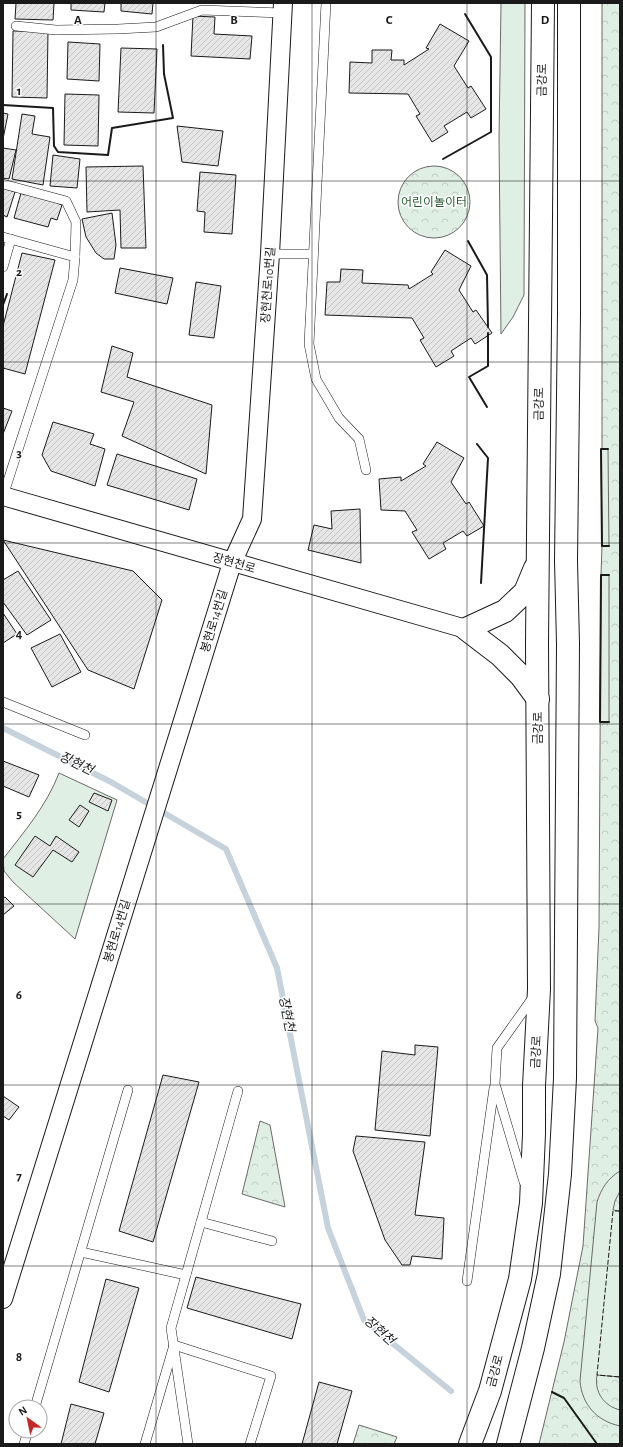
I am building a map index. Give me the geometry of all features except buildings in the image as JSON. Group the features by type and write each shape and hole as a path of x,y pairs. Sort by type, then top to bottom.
{"main road":[{"name":"금강로","path":"471,1441 490,1391 520,1279 531,1203 534,1134 534,1086 539,989 538,564 543,3"},
{"path":"508,1444 533,1348 550,1274 560,1174 565,1078 568,644 566,561 569,314 569,3"},
{"path":"538,564 525,592 505,611 466,629 500,655 521,676 538,699"}],"street":[{"name":"장현천로10번길","path":"232,563 252,519 270,254 282,8"},
{"name":"장현천로","path":"3,496 466,629"},
{"name":"봉현로14번길","path":"3,1299 232,563"}],"lane":[{"path":"326,3 309,344 316,380 339,418 360,439 366,470"},
{"path":"16,26 56,30 118,30 156,27 202,10 282,8"},
{"path":"3,184 66,201 76,222 73,280 3,496"},
{"path":"3,267 7,238 74,257"},
{"path":"270,254 313,254"},
{"path":"3,702 85,735"},
{"path":"467,1281 495,1084 497,1048 539,989"},
{"path":"495,1084 531,1203"},
{"path":"37,1399 128,1090"},
{"path":"188,1444 171,1328 238,1091"},
{"path":"201,1222 272,1241"},
{"path":"81,1252 186,1275"},
{"path":"145,1444 174,1344"},
{"path":"174,1344 271,1376 250,1444"}],"green space":[{"path":"501,3 525,3 524,295 513,317 501,334 499,138"},
{"path":"602,3 620,3 620,1444 539,1444 564,1342 583,1246 598,1028 595,1021 599,928 602,546"},
{"name":"어린이놀이터","path":"434,166 454,172 464,182 470,202 464,222 454,232 434,238 414,232 404,222 398,202 404,182 414,172"},
{"path":"601,449 608,449 609,546 602,546"},
{"path":"601,575 609,575 609,722 600,722"},
{"path":"59,773 117,800 75,939 13,882 4,871 3,859 42,807"},
{"path":"260,1121 270,1125 285,1207 242,1194"},
{"path":"620,1171 620,1191 615,1201 613,1210 620,1211 620,1377 597,1375 596,1381 601,1397 605,1402 620,1410 620,1426 604,1420 592,1411 581,1390 580,1381 597,1202 606,1184"},
{"path":"359,1425 397,1437 394,1444 353,1444"}],"waterway":[{"name":"장현천","path":"3,728 111,782 226,849 277,968 328,1228 364,1320 451,1391"}],"fence":[{"path":"620,1211 613,1211 597,1375 620,1377"}],"wall":[{"path":"443,159 491,132 491,57 465,14"},
{"path":"3,105 53,108 54,146 58,152 108,155 112,128 173,118 164,74 163,45"},
{"path":"468,241 487,275 488,327"},
{"path":"3,305 7,294"},
{"path":"487,407 469,377 488,366 488,333"},
{"path":"477,444 488,458 481,583"},
{"path":"608,449 601,449 602,546 609,546"},
{"path":"609,575 601,575 600,722 609,722"},
{"path":"552,1392 564,1398 597,1444"}]}
